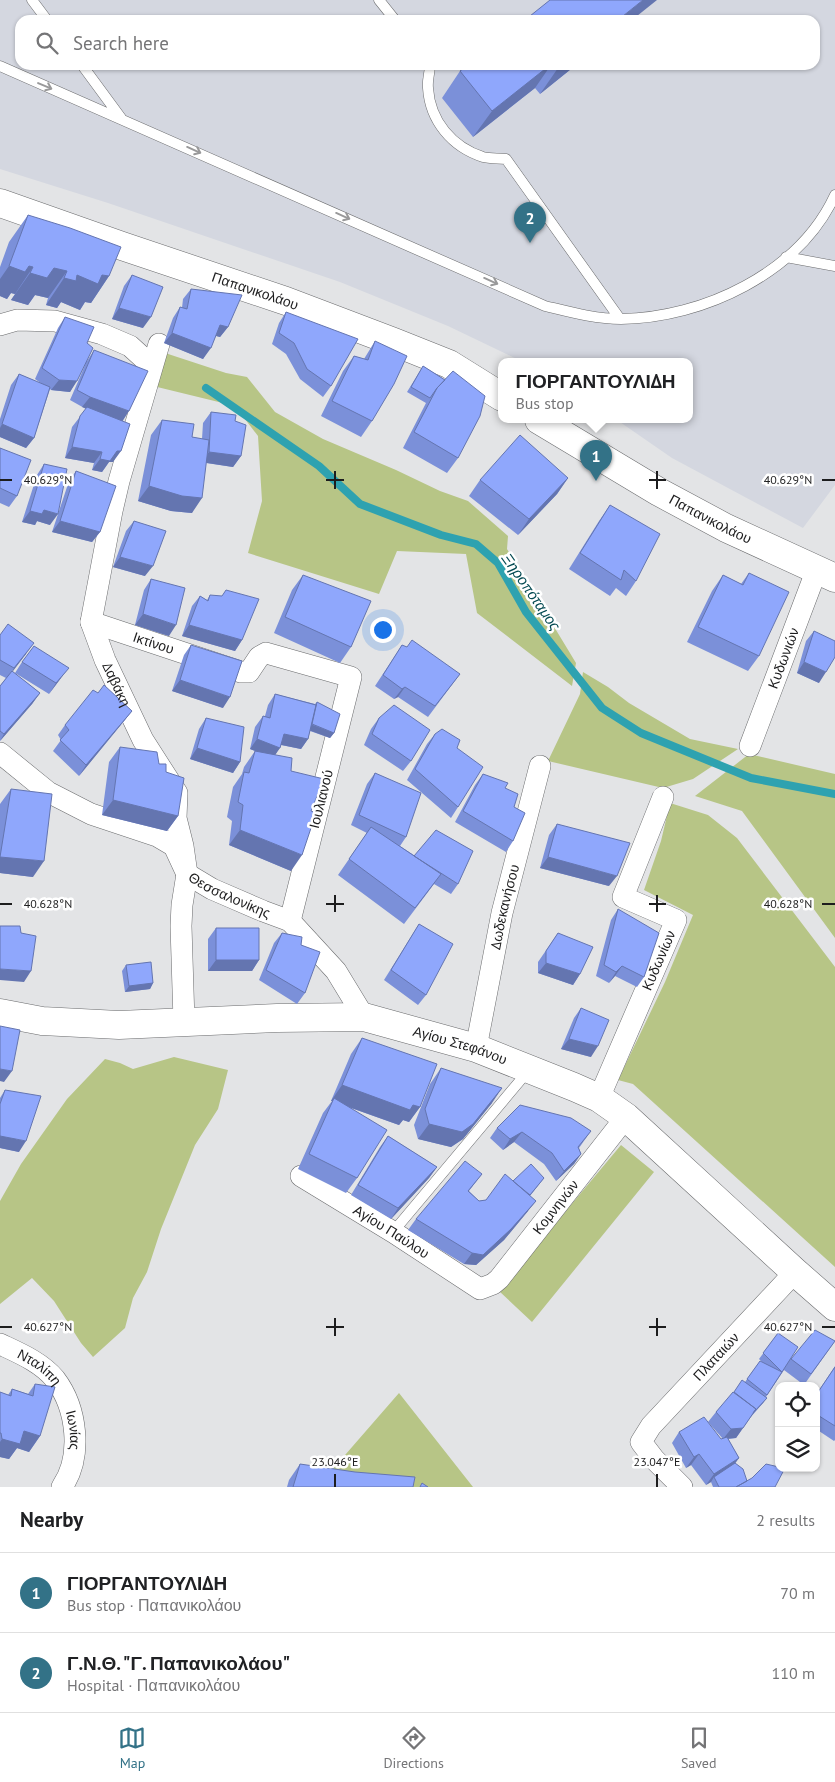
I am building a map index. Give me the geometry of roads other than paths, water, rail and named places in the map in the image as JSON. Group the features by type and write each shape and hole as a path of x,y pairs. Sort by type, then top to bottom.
{"street":[{"name":"Παπανικολάου","path":"0,203 122,246 286,300 449,364 498,395"},
{"path":"0,325 17,320 55,321 102,334 130,346 152,366"},
{"name":"Δαβάκη","path":"159,344 112,511 92,622 105,660 143,740 177,794 176,818 187,874 181,926 184,1021"},
{"name":"Παπανικολάου","path":"544,423 659,492 726,528 826,574"},
{"name":"Κυδωνιών","path":"750,746 826,574"},
{"name":"Ικτίνου","path":"92,622 241,672 249,672 259,657 266,653 351,677"},
{"name":"Ιουλιανού","path":"290,920 351,677"},
{"name":"Θεσσαλονίκης","path":"0,753 48,792 91,814 157,836 174,846 187,874 212,889 263,911 290,920 336,970 364,1017"},
{"name":"Δωδεκανήσου","path":"476,1048 502,913 540,766"},
{"name":"Κυδωνίων","path":"599,1098 676,920 623,897 663,797"},
{"name":"Αγίου Στεφάνου","path":"0,1013 42,1021 119,1025 184,1021 364,1017 476,1048 574,1086 599,1098 626,1118 835,1307"},
{"name":"Κομνηνών","path":"480,1289 493,1284 499,1279 626,1118"},
{"name":"Αγίου Παύλου","path":"301,1176 393,1232 480,1289"},
{"name":"Πλαταιών","path":"682,1487 654,1459 641,1442 651,1426 795,1272"},
{"name":"Νταλίπη","path":"0,1344 32,1359 54,1378 68,1402"},
{"name":"Ιωνίας","path":"62,1487 74,1457 76,1432 68,1402"}],"lane":[{"path":"32,0 43,15"},
{"path":"379,0 391,15"},
{"path":"0,66 546,306 576,314 620,319 653,317 692,309 724,297 757,278 786,257 810,233 834,200"},
{"path":"86,70 121,118"},
{"path":"430,70 428,88 434,114 444,131 464,149 484,157 506,159 620,319"},
{"path":"786,257 835,266"},
{"path":"393,1232 530,1070"}],"waterway":[{"name":"Ξηροπόταμος","path":"206,388 319,466 360,504 441,535 476,544 498,563 526,612 602,708 641,733 751,778 835,794"}],"place":[{"name":"Γ.Ν.Θ. \"Γ. Παπανικολάου\"","path":"530,243"},
{"name":"ΓΙΟΡΓΑΝΤΟΥΛΙΔΗ","path":"596,481"}]}
